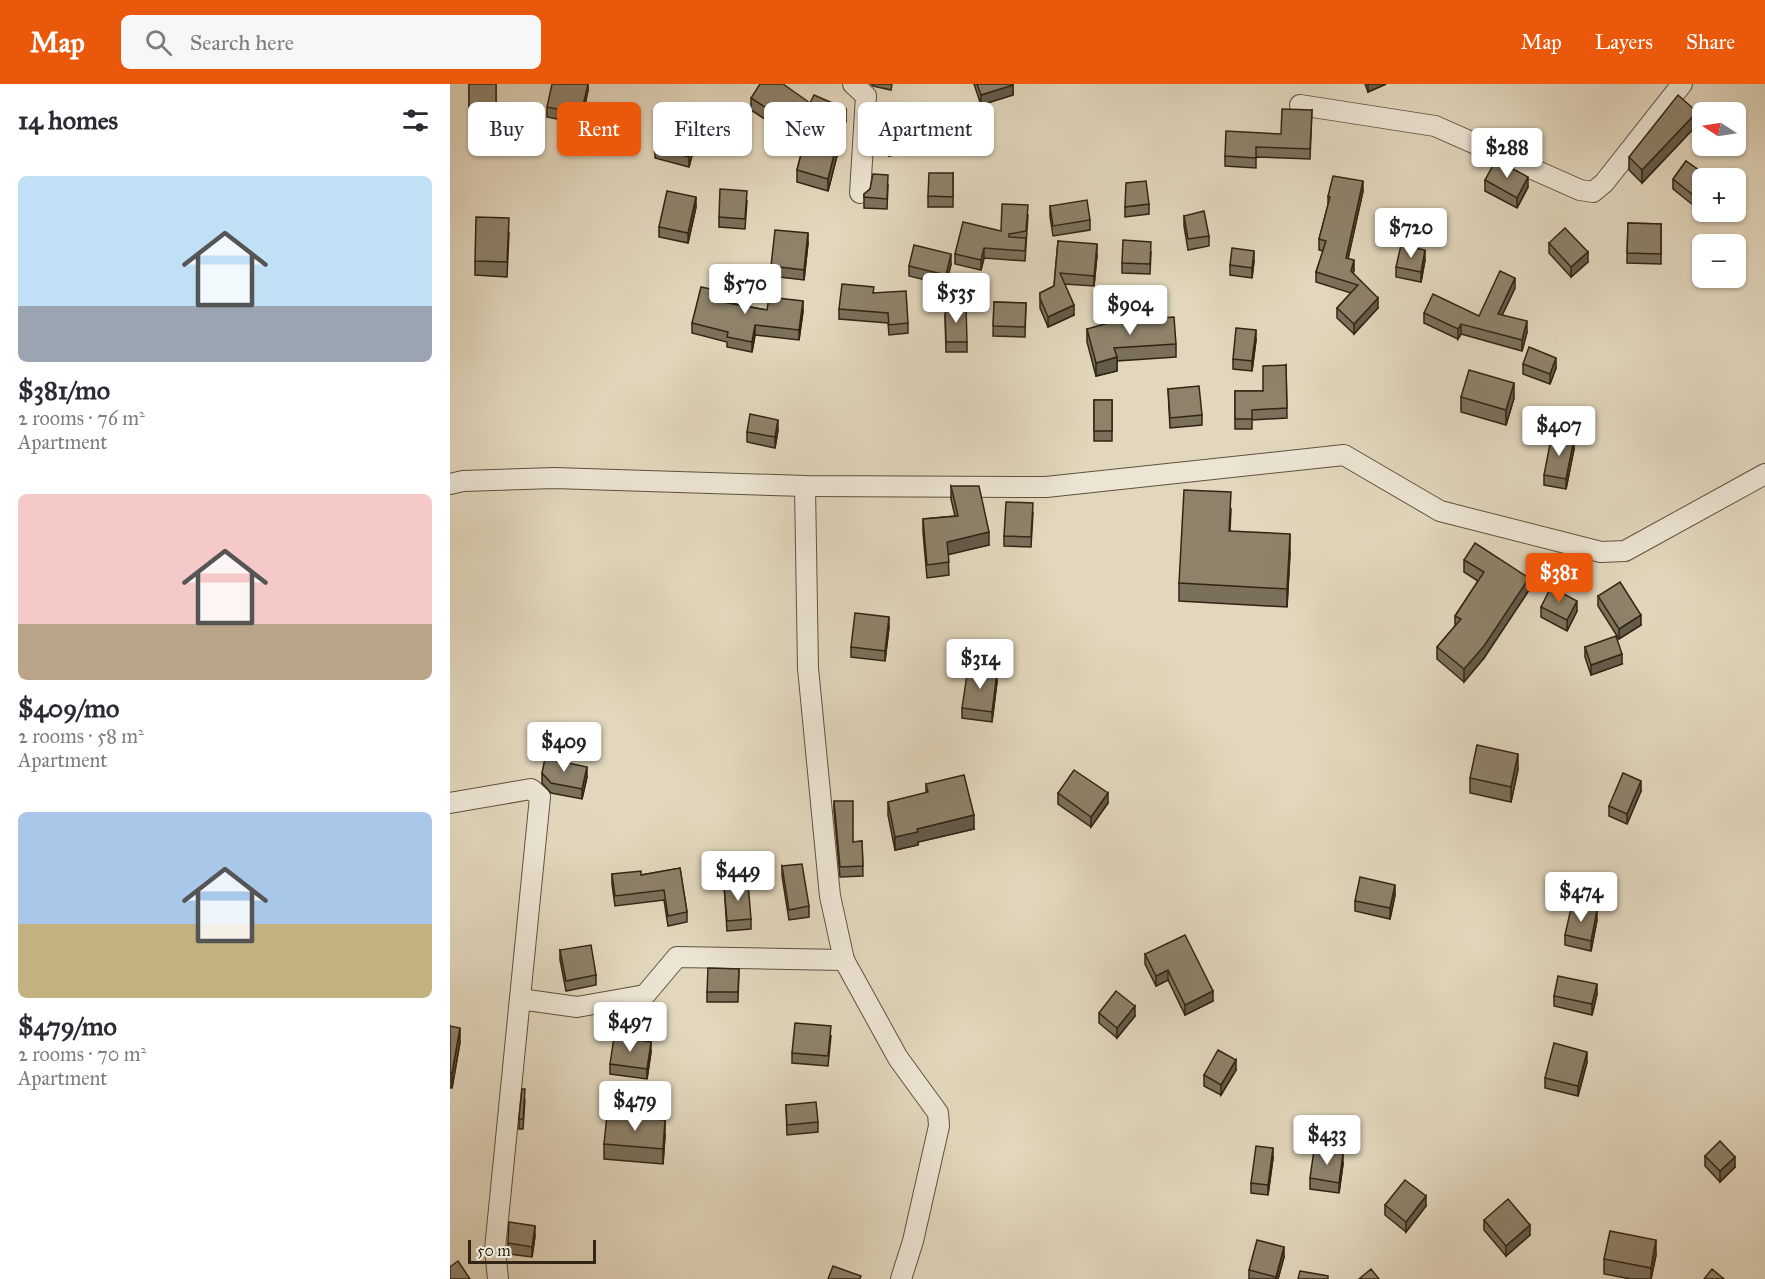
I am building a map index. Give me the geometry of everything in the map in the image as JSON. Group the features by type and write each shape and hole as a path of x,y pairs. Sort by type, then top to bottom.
{"street":[{"path":"853,84 866,96 860,192"},
{"path":"1300,105 1435,126 1580,190 1593,192 1604,183 1682,84"},
{"path":"450,484 463,481 554,478 805,486 1046,487 1344,455 1440,511 1601,552 1625,551 1765,474"},
{"path":"805,486 808,668 830,896 844,960 898,1058 938,1113 937,1137 913,1241 901,1279"},
{"path":"450,803 531,789 540,797 495,1249 498,1279"},
{"path":"520,999 577,1007 645,995 677,957 844,960"}],"building":[{"path":"469,84 496,84 496,102 469,102"},
{"path":"552,84 588,84 584,102 557,102 557,109 547,107"},
{"path":"760,84 783,84 809,102 764,102 764,106 751,98"},
{"path":"977,84 1013,84 1013,85 981,95"},
{"path":"814,95 830,102 810,102"},
{"path":"1678,95 1692,108 1692,117 1642,170 1629,157"},
{"path":"1282,109 1312,110 1310,149 1256,147 1256,158 1225,156 1226,131 1281,134"},
{"path":"801,156 834,156 828,179 797,170"},
{"path":"1496,160 1528,177 1517,198 1485,180"},
{"path":"1686,161 1696,168 1692,168 1692,194 1673,179"},
{"path":"929,173 953,173 953,197 928,196"},
{"path":"873,174 888,175 887,199 864,197 870,189"},
{"path":"1333,176 1363,181 1346,258 1354,260 1351,271 1378,298 1354,324 1337,308 1358,285 1316,272 1326,241 1319,239"},
{"path":"1146,181 1149,204 1125,207 1126,183"},
{"path":"720,189 747,191 745,219 719,217"},
{"path":"667,191 696,197 688,233 659,227"},
{"path":"1087,200 1090,220 1053,226 1050,206"},
{"path":"1002,204 1028,205 1026,231 1009,234 1009,237 1026,238 1025,251 984,248 981,260 955,254 963,222 1001,231"},
{"path":"1204,211 1209,236 1188,239 1184,216"},
{"path":"476,217 509,218 507,262 475,261"},
{"path":"1628,223 1661,224 1661,254 1627,253"},
{"path":"1565,228 1588,252 1571,267 1549,243"},
{"path":"775,230 808,233 804,270 771,266"},
{"path":"1123,240 1151,242 1150,264 1122,263"},
{"path":"1058,241 1097,244 1094,276 1060,273 1074,305 1048,317 1040,293 1054,286"},
{"path":"914,245 951,254 946,275 909,266"},
{"path":"1401,245 1425,250 1421,272 1396,267"},
{"path":"1232,248 1254,251 1252,268 1230,265"},
{"path":"1500,271 1515,278 1498,314 1527,321 1522,340 1461,324 1458,329 1424,313 1433,294 1479,316"},
{"path":"842,284 874,287 873,293 906,291 908,323 889,325 888,313 839,309"},
{"path":"701,287 725,292 722,302 767,310 769,297 803,301 799,330 755,325 752,342 727,337 728,332 692,323"},
{"path":"994,302 1026,303 1025,327 993,326"},
{"path":"966,305 967,342 946,342 945,306"},
{"path":"1174,317 1176,344 1114,348 1117,357 1096,363 1087,329 1115,321"},
{"path":"1236,328 1256,330 1252,361 1233,359"},
{"path":"1529,347 1556,358 1550,374 1523,364"},
{"path":"1286,365 1287,408 1252,410 1252,419 1235,419 1235,391 1263,391 1263,366"},
{"path":"1469,370 1514,383 1506,410 1461,397"},
{"path":"1199,386 1202,415 1170,418 1168,389"},
{"path":"1094,400 1112,400 1112,431 1094,431"},
{"path":"750,414 778,420 775,437 747,432"},
{"path":"1552,434 1574,439 1566,479 1544,475"},
{"path":"951,486 979,486 989,532 947,542 949,562 927,565 923,519 958,516"},
{"path":"1184,490 1231,492 1229,531 1290,534 1287,589 1179,583"},
{"path":"1006,502 1033,503 1031,537 1004,536"},
{"path":"1475,543 1529,578 1484,646 1464,669 1437,647 1461,619 1455,616 1484,572 1464,560"},
{"path":"1620,582 1641,615 1619,629 1598,596"},
{"path":"1551,587 1577,601 1567,620 1541,607"},
{"path":"855,613 889,617 885,651 851,647"},
{"path":"1616,636 1622,654 1591,665 1585,647"},
{"path":"968,668 997,672 992,712 962,708"},
{"path":"1477,745 1518,754 1511,787 1470,778"},
{"path":"545,758 587,767 582,789 551,783 542,773"},
{"path":"1074,770 1108,793 1091,817 1058,793"},
{"path":"1623,773 1641,781 1627,814 1609,806"},
{"path":"964,775 974,815 917,829 918,832 895,837 888,802 928,792 926,784"},
{"path":"834,801 853,801 853,842 862,841 863,866 840,867"},
{"path":"802,864 809,906 789,910 782,866"},
{"path":"680,868 687,912 668,916 664,890 615,896 612,874 641,871 641,875"},
{"path":"1360,877 1395,885 1390,908 1355,901"},
{"path":"748,883 751,919 727,921 724,885"},
{"path":"1572,904 1597,910 1591,941 1565,935"},
{"path":"1185,935 1213,991 1185,1005 1168,970 1156,976 1145,954"},
{"path":"591,945 596,975 566,981 560,950"},
{"path":"708,968 739,969 738,992 707,992"},
{"path":"1558,976 1597,984 1592,1004 1554,996"},
{"path":"1116,991 1135,1006 1117,1028 1099,1013"},
{"path":"795,1023 831,1026 828,1056 792,1053"},
{"path":"450,1026 460,1028 452,1073 450,1073"},
{"path":"614,1037 651,1042 647,1069 610,1064"},
{"path":"1554,1043 1587,1052 1578,1086 1545,1078"},
{"path":"1218,1050 1236,1060 1221,1085 1204,1075"},
{"path":"522,1089 525,1089 523,1119 519,1119"},
{"path":"816,1102 818,1122 787,1125 786,1105"},
{"path":"607,1115 665,1120 663,1149 604,1144"},
{"path":"1720,1141 1735,1157 1720,1171 1705,1156"},
{"path":"1256,1146 1273,1148 1268,1185 1251,1183"},
{"path":"1314,1150 1343,1154 1339,1183 1310,1178"},
{"path":"1405,1180 1426,1196 1406,1222 1385,1205"},
{"path":"1508,1199 1530,1225 1506,1246 1484,1220"},
{"path":"509,1222 535,1226 532,1247 508,1243"},
{"path":"1610,1231 1656,1240 1651,1268 1604,1259"},
{"path":"1257,1240 1284,1247 1276,1277 1249,1270"},
{"path":"458,1261 470,1279 450,1279 450,1267"},
{"path":"833,1266 861,1276 860,1279 828,1279"},
{"path":"1371,1269 1379,1279 1359,1279"},
{"path":"1712,1269 1724,1279 1704,1279"},
{"path":"1300,1271 1328,1276 1328,1279 1298,1279"}]}
